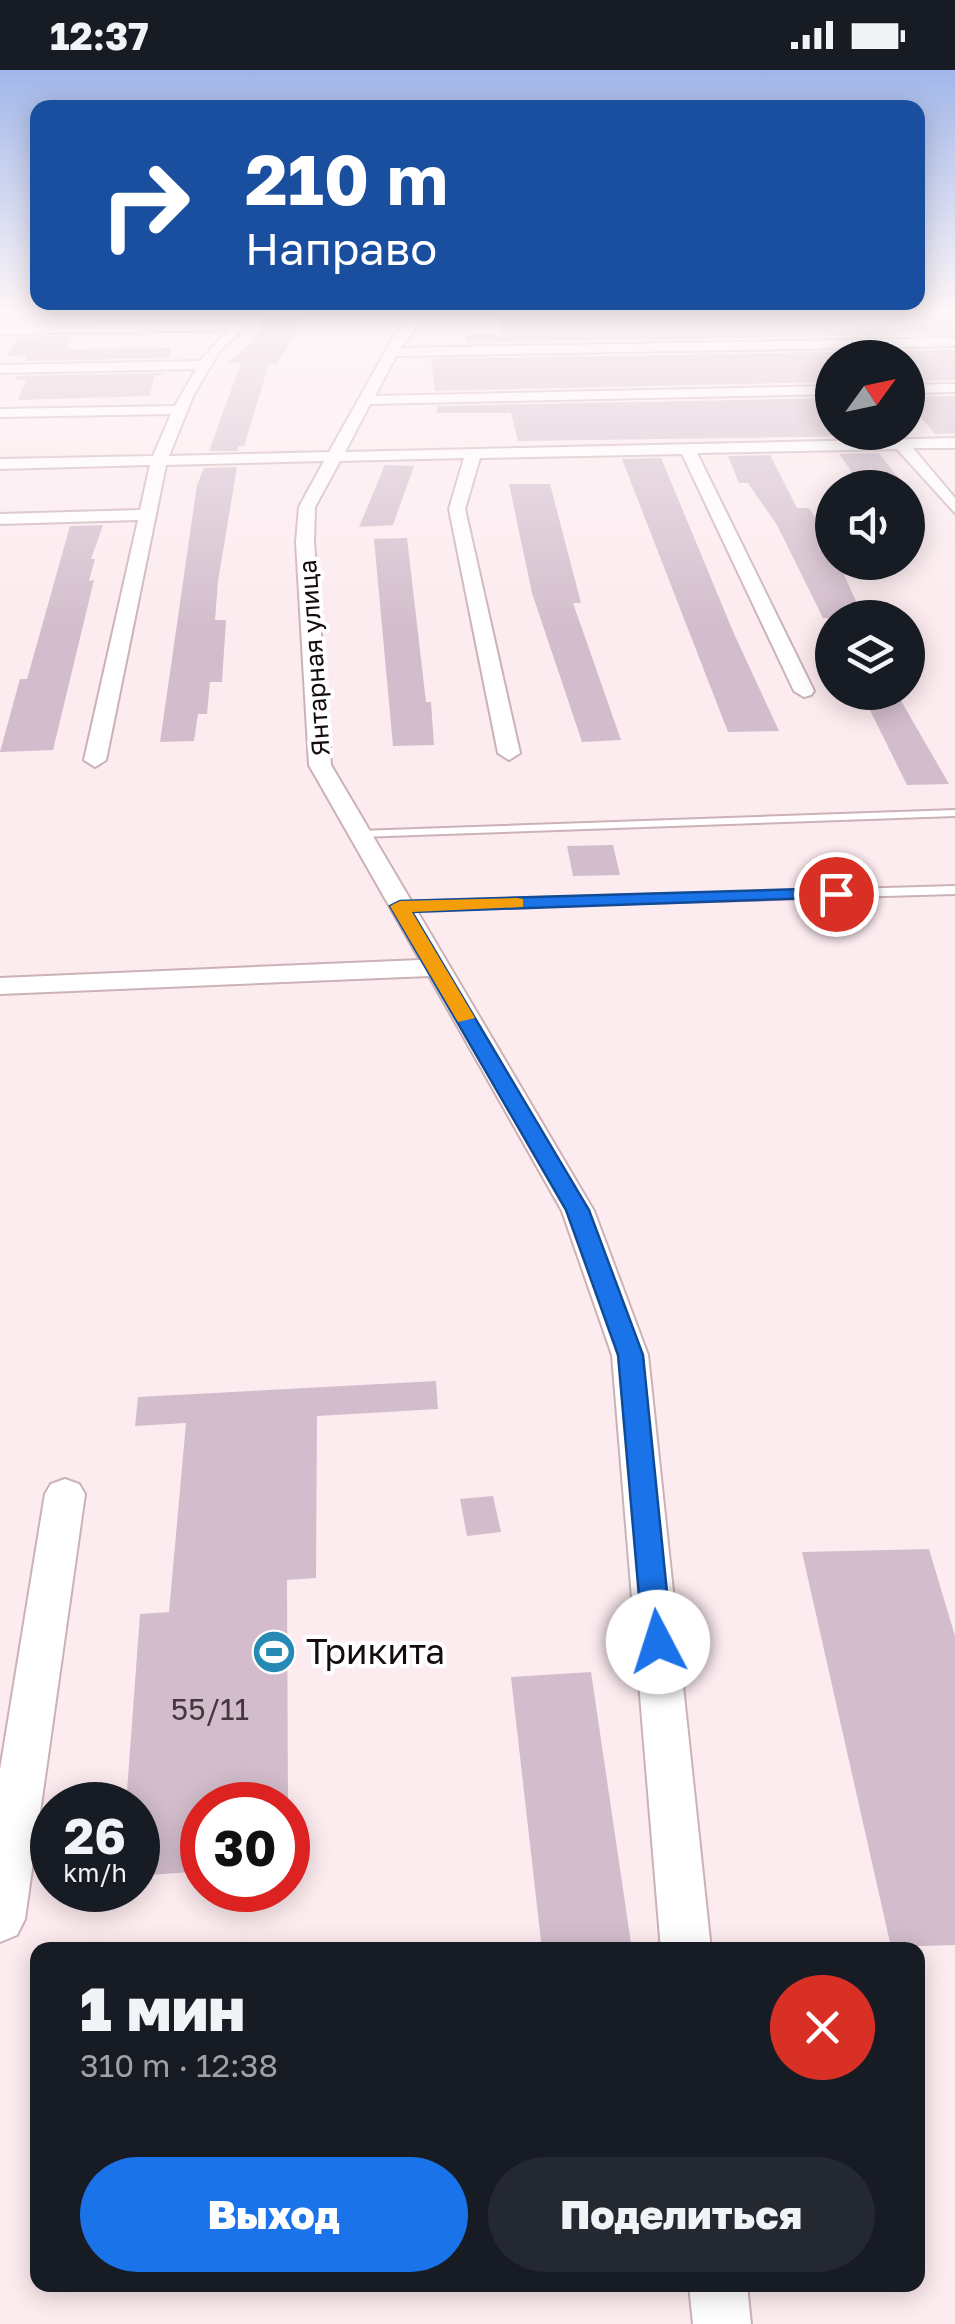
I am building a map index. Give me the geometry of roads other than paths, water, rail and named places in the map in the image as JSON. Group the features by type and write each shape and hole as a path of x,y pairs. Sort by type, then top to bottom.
{"street":[{"path":"95,760 160,460 178,418"},
{"name":"Янтарная улица","path":"356,418 307,507 305,542 320,766 578,1210 630,1355 685,1942"},
{"path":"925,443 955,442"},
{"path":"0,464 815,446"},
{"path":"687,449 804,690"},
{"path":"906,450 955,508"},
{"path":"473,454 457,509 509,753"},
{"path":"0,519 148,515"},
{"path":"0,986 435,968"},
{"path":"0,1918 65,1494"},
{"path":"719,2292 722,2324"}],"lane":[{"path":"359,834 955,813"},
{"path":"400,906 955,890"}],"place":[{"name":"Трикита","path":"274,1652"}]}
